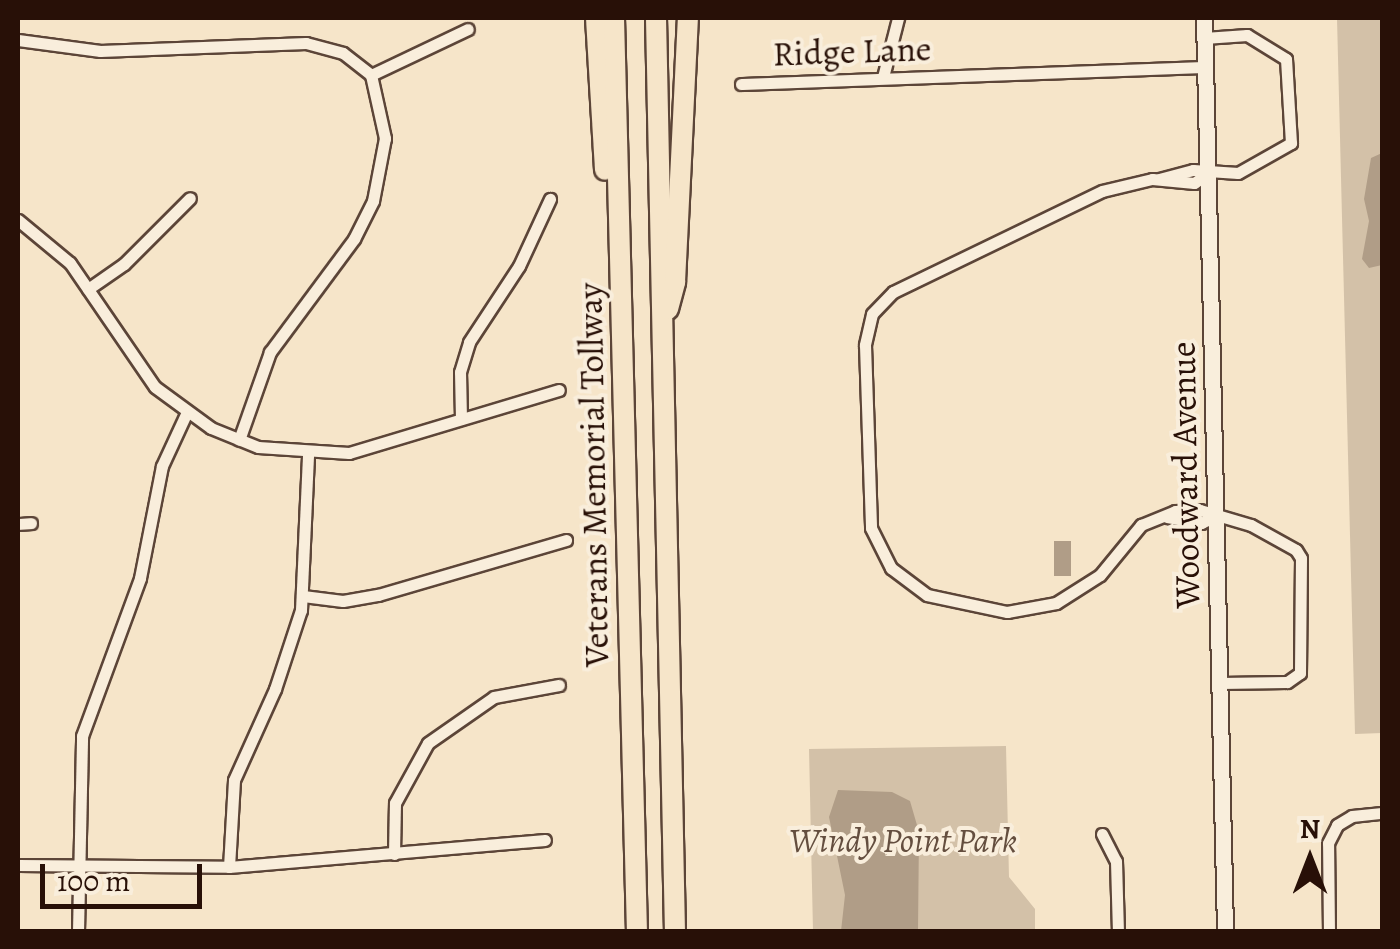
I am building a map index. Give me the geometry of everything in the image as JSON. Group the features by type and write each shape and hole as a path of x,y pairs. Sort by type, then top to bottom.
{"highway":[{"path":"596,18 607,209 620,284"},
{"name":"Veterans Memorial Tollway","path":"614,18 637,932"},
{"name":"Veterans Memorial Tollway","path":"656,18 675,932"},
{"path":"661,335 675,282 688,18"}],"main road":[{"name":"Woodward Avenue","path":"1204,18 1226,932"}],"street":[{"path":"883,77 898,18"},
{"path":"372,74 468,29"},
{"path":"1204,38 1247,35 1286,58 1290,143 1278,155 1238,174 1166,172 1159,178 1102,191 893,292 872,314 865,345 871,528 891,568 914,588 1007,612 1056,604 1100,575 1140,525 1166,517 1201,523 1216,516 1250,524 1301,558 1300,673 1287,682 1220,682"},
{"path":"18,40 100,52 306,43 342,54 372,74 385,138 373,202 354,238 270,352 240,440"},
{"name":"Ridge Lane","path":"741,84 1205,67"},
{"path":"88,289 124,264 190,198"},
{"path":"460,420 460,372 469,342 519,266 550,199"},
{"path":"18,220 53,244 88,289 137,367 186,414 240,440 308,454 366,449 559,390"},
{"path":"78,932 82,736 140,578 162,466 186,414"},
{"path":"229,867 234,780 287,660 303,596 308,454"},
{"path":"303,596 368,597 566,540"},
{"path":"394,854 395,803 428,742 494,697 559,685"},
{"path":"1329,932 1327,858 1337,825 1382,813"},
{"path":"1102,834 1116,861 1118,932"},
{"path":"18,864 229,867 546,840"}],"green space":[{"path":"1337,18 1382,18 1382,733 1355,734"},
{"name":"Windy Point Park","path":"1006,746 1009,877 1035,909 1035,931 813,931 809,749"}],"shaded area":[{"path":"1382,153 1382,265 1369,268 1362,259 1369,221 1364,199 1371,158"},
{"path":"1054,541 1071,541 1071,576 1054,576"},
{"path":"838,790 892,792 910,801 919,832 918,931 841,931 845,895 829,817"}]}
